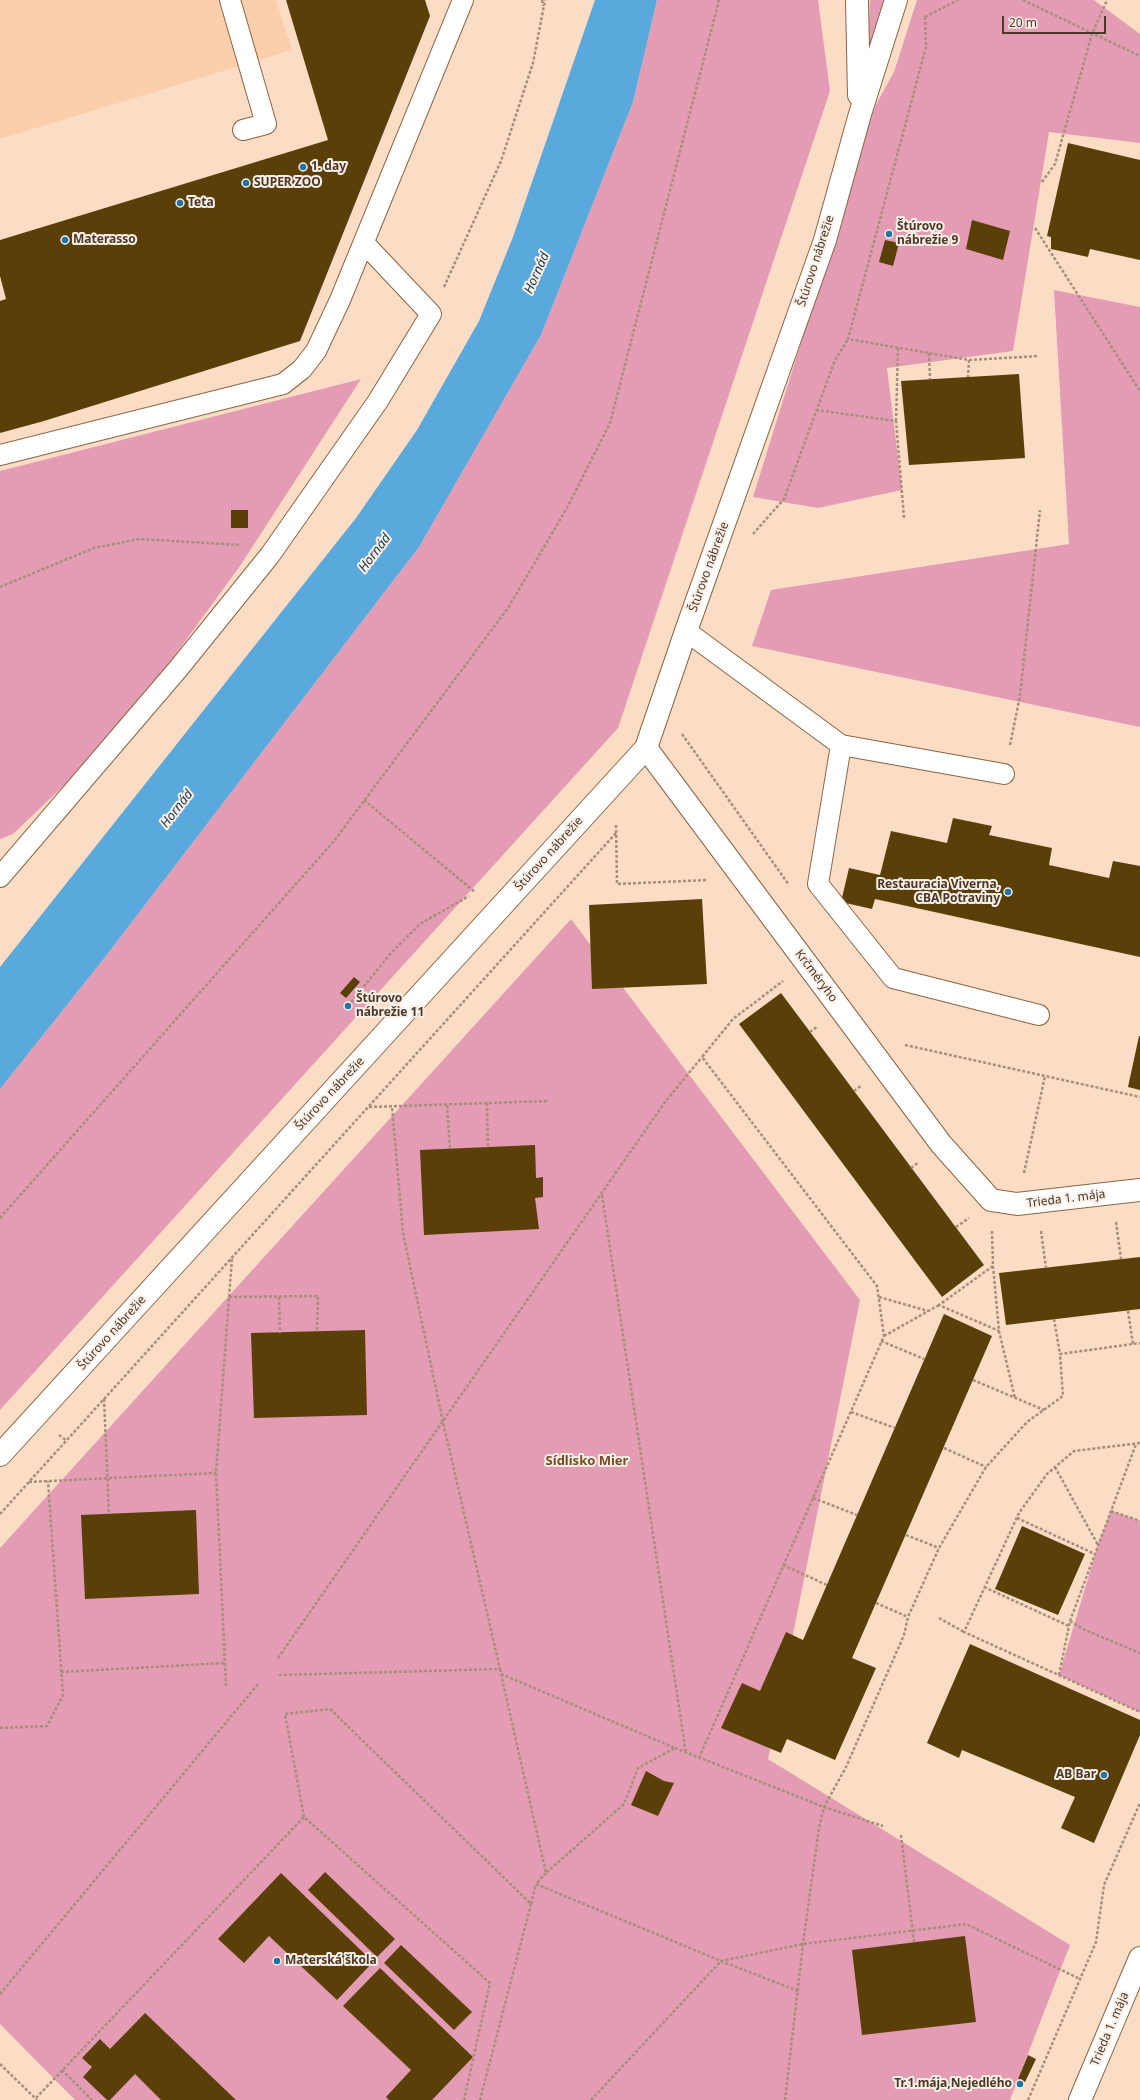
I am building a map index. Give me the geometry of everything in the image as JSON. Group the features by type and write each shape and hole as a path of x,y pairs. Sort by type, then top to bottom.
{"street":[{"path":"857,0 860,114"},
{"name":"Štúrovo nábrežie","path":"0,1455 646,748 824,240 860,114 896,0"},
{"name":"Krčméryho","path":"646,748 941,1144 991,1200"},
{"name":"Trieda 1. mája","path":"991,1200 1027,1204 1140,1190"},
{"name":"Trieda 1. mája","path":"1080,2100 1140,1958"}],"lane":[{"path":"230,0 266,124 243,130"},
{"path":"0,455 283,384 302,369 316,351 340,300 463,0"},
{"path":"0,876 178,669 270,555 378,401 431,314 364,243"},
{"path":"686,631 842,745 1004,774"},
{"path":"842,745 818,884 893,978 1039,1015"}],"path":[{"path":"431,314 501,161 533,63 544,0"},
{"path":"0,1218 334,841 508,608 568,508 610,423 719,0"},
{"path":"918,17 925,17 958,0"},
{"path":"1023,0 1140,56"},
{"path":"1042,182 1054,164 1092,34 1107,0"},
{"path":"751,536 767,520 784,499 835,360 848,339 926,47 925,17"},
{"path":"1035,228 1140,391"},
{"path":"848,339 969,360 1039,356"},
{"path":"898,347 896,421 904,518"},
{"path":"929,352 930,379"},
{"path":"968,377 969,360"},
{"path":"816,410 896,421"},
{"path":"1004,774 1020,696 1040,510"},
{"path":"0,587 94,548 139,539 247,545"},
{"path":"364,800 475,893 522,937"},
{"path":"616,818 617,884 712,880"},
{"path":"0,1514 616,832"},
{"path":"348,1006 391,953 420,924 475,893"},
{"path":"278,1658 444,1422 665,1102 733,1019 788,977"},
{"path":"699,1758 884,1336 877,1286 702,1057"},
{"path":"1045,1076 1027,1204 1046,1268"},
{"path":"368,1107 549,1101"},
{"path":"487,1103 488,1147"},
{"path":"447,1105 450,1149"},
{"path":"392,1107 403,1233 444,1422 546,1873"},
{"path":"1112,1193 1121,1259"},
{"path":"602,1194 686,1754"},
{"path":"991,1200 993,1266 999,1331 1015,1398"},
{"path":"226,1686 216,1473 232,1257"},
{"path":"884,1336 929,1311 993,1266"},
{"path":"229,1297 318,1296 317,1331"},
{"path":"279,1297 280,1333"},
{"path":"878,1297 929,1311"},
{"path":"939,1304 999,1331"},
{"path":"1128,1311 1133,1344"},
{"path":"785,2100 803,1944 819,1828 824,1806 852,1753 904,1635 908,1618 939,1548 986,1467 1027,1422 1063,1396 1060,1354 1054,1319"},
{"path":"882,1341 924,1359"},
{"path":"1060,1354 1140,1343"},
{"path":"974,1380 1044,1410"},
{"path":"104,1399 109,1514"},
{"path":"851,1412 894,1428"},
{"path":"964,1632 1017,1518 1047,1474 1074,1451 1138,1444 1070,1621 1059,1675"},
{"path":"944,1448 986,1467"},
{"path":"1055,1467 1098,1545"},
{"path":"29,1482 216,1473"},
{"path":"0,1728 47,1726 63,1695 48,1481"},
{"path":"813,1498 857,1515"},
{"path":"1111,1511 1140,1521"},
{"path":"1017,1518 1095,1554"},
{"path":"906,1535 939,1548"},
{"path":"783,1565 827,1585"},
{"path":"984,1587 1069,1626"},
{"path":"876,1603 908,1618"},
{"path":"938,1618 964,1632 1140,1712"},
{"path":"1070,1621 1085,1630 1140,1653"},
{"path":"61,1672 225,1663"},
{"path":"279,1675 500,1669"},
{"path":"501,1674 686,1754 824,1806 883,1826"},
{"path":"0,1994 258,1684"},
{"path":"464,2100 490,1983 304,1817 285,1714 330,1709 531,1904"},
{"path":"480,2100 536,1884 546,1873 624,1804 638,1768 674,1748"},
{"path":"1028,2100 1096,1942 1104,1885 1140,1803"},
{"path":"0,2064 37,2099 62,2070 304,1817"},
{"path":"901,1835 914,1942"},
{"path":"536,1884 721,1961 798,1991"},
{"path":"591,2100 721,1961 803,1944 966,1924 1080,1979"},
{"path":"62,2070 92,2100"}],"shaded area":[{"path":"0,0 276,0 292,50 0,139"},
{"path":"657,0 818,0 830,91 618,728 0,1410 0,1089 102,961 419,547 541,335 633,102"},
{"path":"870,0 884,0 873,47 868,46"},
{"path":"917,0 1094,0 1140,34 1140,143 1049,132 1013,351 887,368 902,490 818,508 753,497 874,108 894,72"},
{"path":"1054,290 1140,307 1140,727 752,646 771,590 1069,544"},
{"path":"361,379 240,566 116,736 13,834 0,839 0,471"},
{"path":"571,919 860,1300 768,1759 1070,1945 1010,2100 75,2100 0,2024 0,1548"},
{"path":"1111,1511 1140,1521 1140,1712 1059,1675 1098,1545"}],"water":[{"name":"Hornád","path":"595,0 657,0 633,102 541,335 419,547 102,961 0,1089 0,967 356,518 417,430 479,321 513,237"}],"building":[{"path":"286,0 425,0 430,16 300,341 44,421 0,433 0,301 6,299 0,276 0,240 328,140"},
{"path":"1068,143 1140,160 1140,260 1090,249 1088,257 1051,249 1051,237 1047,236"},
{"path":"972,220 1010,231 1003,260 966,249"},
{"path":"885,240 899,243 893,266 879,262"},
{"path":"1019,374 1025,458 909,465 901,381"},
{"path":"231,510 248,510 248,528 231,528"},
{"name":"Restauracia Viverna, CBA Potraviny","path":"953,818 992,826 989,835 1052,848 1049,865 1109,878 1113,861 1140,866 1140,957 875,899 872,909 841,902 849,868 880,875 891,831 947,843"},
{"path":"702,899 707,984 592,989 589,905"},
{"path":"354,977 360,982 346,998 340,993"},
{"path":"781,993 984,1265 942,1297 739,1024"},
{"path":"1140,1036 1140,1090 1128,1087"},
{"path":"535,1145 536,1178 543,1177 543,1197 535,1198 539,1229 424,1235 420,1150"},
{"path":"1140,1257 1140,1309 1006,1325 999,1273"},
{"path":"944,1314 992,1336 852,1658 876,1668 835,1760 787,1739 781,1753 721,1728 742,1683 760,1691 786,1632 803,1640"},
{"path":"365,1330 367,1415 254,1418 251,1333"},
{"path":"196,1510 199,1594 85,1599 81,1515"},
{"path":"1022,1526 1085,1554 1058,1615 995,1589"},
{"path":"970,1644 1140,1720 1140,1735 1094,1843 1061,1828 1075,1797 962,1750 959,1758 927,1743"},
{"path":"646,1771 664,1781 674,1783 658,1816 631,1805"},
{"path":"325,1872 395,1939 377,1957 308,1890"},
{"path":"281,1873 373,1962 337,2000 269,1936 244,1963 218,1939"},
{"path":"965,1936 976,2022 862,2035 852,1950"},
{"path":"401,1945 472,2012 454,2030 384,1963"},
{"path":"380,1968 473,2057 432,2100 389,2100 386,2097 411,2070 343,2006"},
{"path":"145,2013 236,2100 161,2100 135,2074 110,2100 107,2100 83,2077 92,2067 82,2058 100,2039 110,2049"},
{"path":"1028,2055 1036,2059 1025,2082 1018,2079"}],"place":[{"name":"1. day","path":"303,167"},
{"name":"SUPER ZOO","path":"246,183"},
{"name":"Teta","path":"180,203"},
{"name":"Štúrovo nábrežie 9","path":"889,234"},
{"name":"Materasso","path":"65,240"},
{"name":"Restauracia Viverna, CBA Potraviny","path":"1008,892"},
{"name":"Štúrovo nábrežie 11","path":"348,1006"},
{"name":"AB Bar","path":"1104,1775"},
{"name":"Materská škola","path":"277,1961"},
{"name":"Tr.1.mája,Nejedlého","path":"1020,2084"}],"district":[{"name":"Sídlisko Mier","path":"587,1461"}]}
